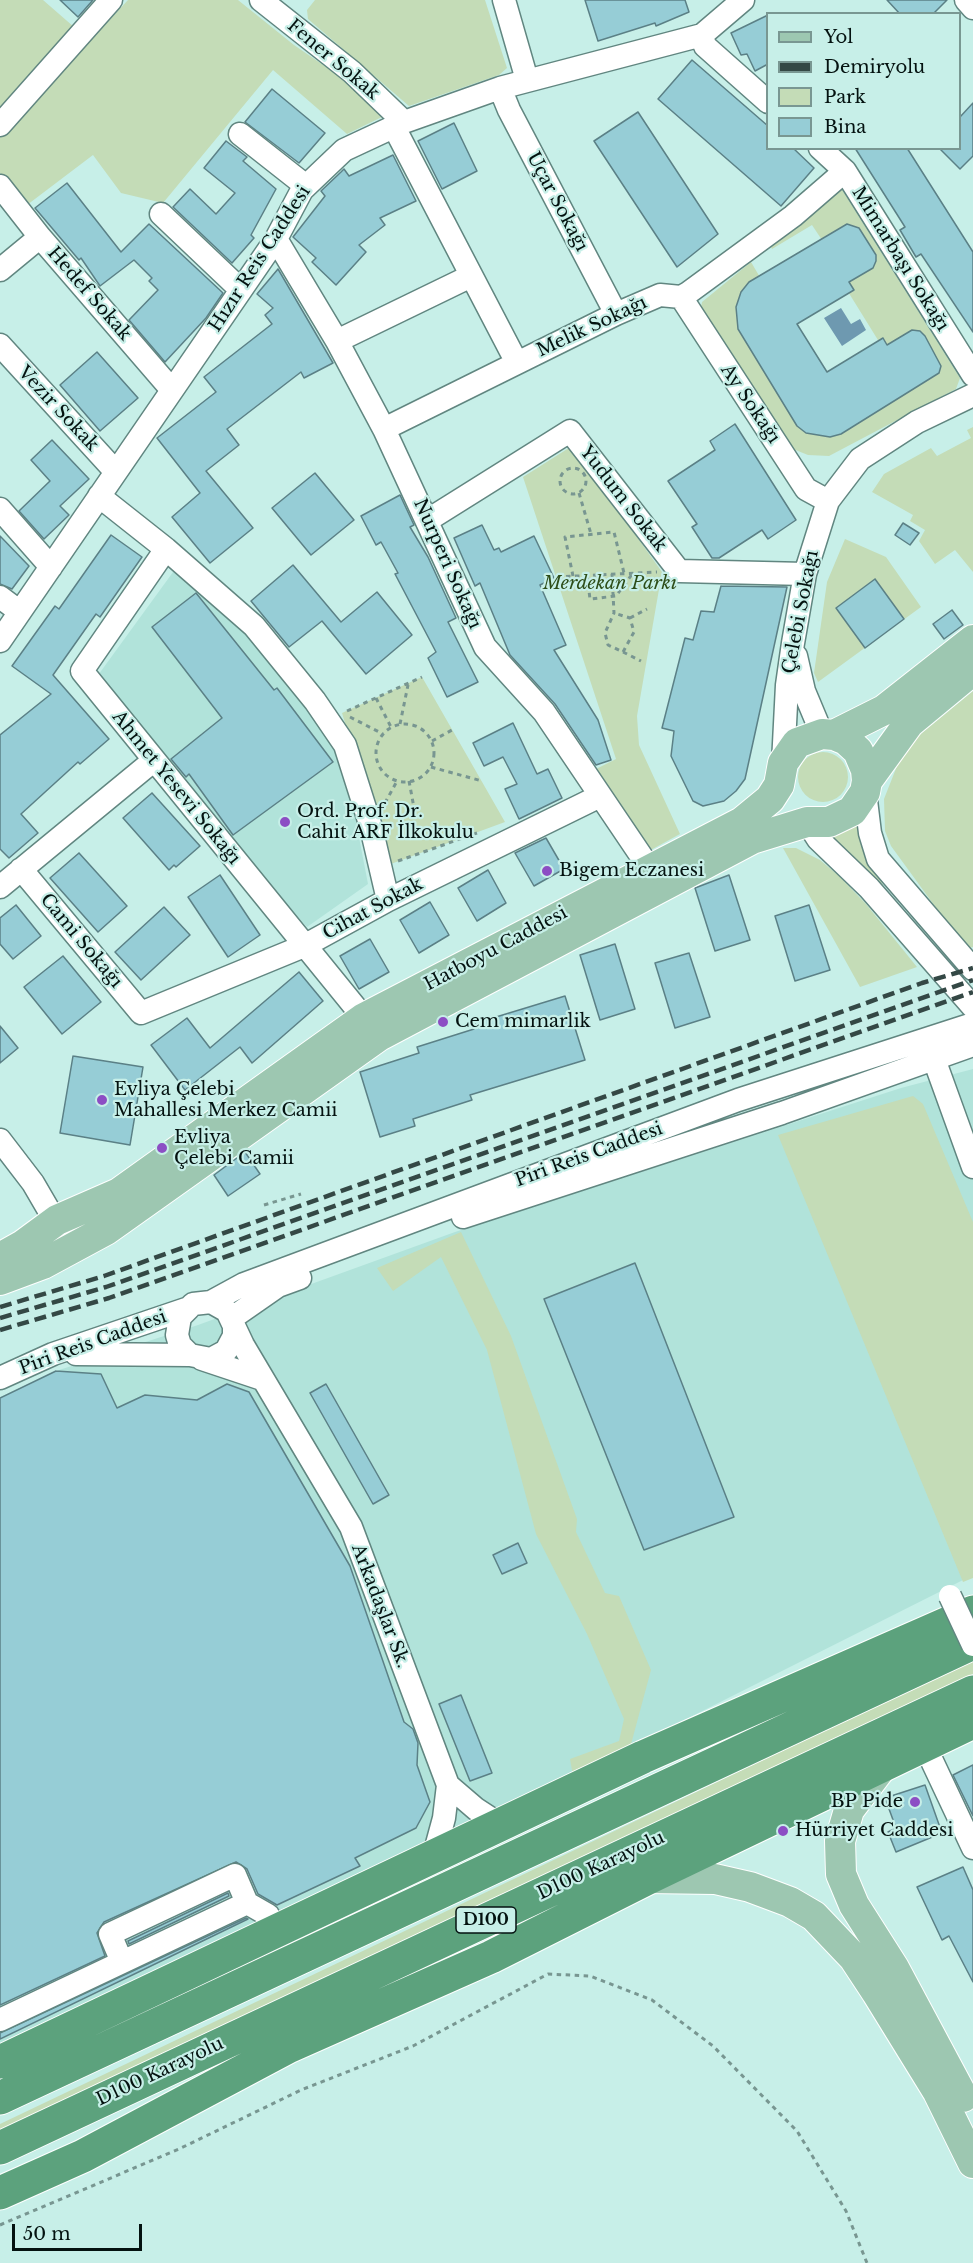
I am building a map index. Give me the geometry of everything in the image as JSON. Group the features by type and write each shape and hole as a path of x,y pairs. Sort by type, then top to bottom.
{"highway":[{"path":"0,2062 962,1604"},
{"name":"D100","path":"0,2098 973,1644"},
{"name":"D100 Karayolu","path":"0,2148 973,1692"},
{"path":"0,2168 288,2047 491,1957 648,1878 973,1722"},
{"path":"0,2193 83,2156 288,2047"}],"main road":[{"name":"Hatboyu Caddesi","path":"0,1258 24,1245 57,1220 119,1193 364,1018 742,822 770,798 797,743 828,735 884,710 973,640"},
{"name":"Hatboyu Caddesi","path":"0,1280 72,1250 166,1189 379,1036 752,839 807,822 819,823 840,818 852,811 866,786 909,723 973,670"},
{"path":"828,735 846,740 858,752 864,761 866,786"},
{"path":"781,774 789,806 807,822"},
{"path":"886,1762 849,1810 840,1841 841,1874 854,1905 894,1968 973,2116"},
{"path":"648,1878 715,1879 741,1885 790,1902 814,1916 854,1958 877,1993 938,2092 973,2163"}],"street":[{"path":"0,125 111,0"},
{"name":"Fener Sokak","path":"261,0 352,72 399,124 471,276 517,363"},
{"path":"504,0 527,80"},
{"name":"Hızır Reis Caddesi","path":"0,641 276,239 306,186 344,150 399,124 500,88 702,35 743,0"},
{"path":"966,0 973,8"},
{"path":"702,35 705,46 766,100"},
{"name":"Uçar Sokağı","path":"500,88 509,110 616,314"},
{"path":"240,134 306,186"},
{"name":"Mimarbaşı Sokağı","path":"822,150 845,171 973,375"},
{"path":"681,297 793,216 845,171"},
{"path":"0,186 40,237"},
{"path":"161,214 241,290"},
{"name":"Hedef Sokak","path":"0,270 40,237 172,390"},
{"name":"Nurperi Sokağı","path":"276,239 337,341 384,429 428,520 485,648 544,712 650,869"},
{"path":"337,341 471,276"},
{"name":"Melik Sokağı","path":"384,429 616,314 660,295 681,297"},
{"name":"Ay Sokağı","path":"681,297 806,489 828,501"},
{"name":"Vezir Sokak","path":"0,345 116,472"},
{"name":"Çelebi Sokağı","path":"781,774 787,685 793,643 805,574 828,501 860,459 917,422 973,395"},
{"name":"Yudum Sokak","path":"428,520 570,431 679,571"},
{"path":"99,496 166,549 254,626 315,701 345,745 371,826 388,900"},
{"path":"0,509 51,567"},
{"name":"Ahmet Yesevi Sokağı","path":"166,549 82,671 364,1018"},
{"path":"679,571 805,574"},
{"path":"0,597 20,612"},
{"path":"793,643 804,691 828,735"},
{"path":"0,886 153,761"},
{"path":"866,786 870,833 878,859 973,969"},
{"name":"Cihat Sokak","path":"141,1013 304,946 388,900 600,796"},
{"path":"807,822 818,839 869,888 973,1007"},
{"name":"Cami Sokağı","path":"21,869 141,1013"},
{"name":"Piri Reis Caddesi","path":"211,1302 244,1284 738,1100 973,1024"},
{"name":"Piri Reis Caddesi","path":"233,1323 278,1286 431,1228 782,1113 973,1045"},
{"path":"933,1059 973,1167"},
{"path":"0,1140 33,1183 57,1220 72,1250"},
{"path":"53,1354 196,1357 211,1359 226,1351 231,1344 233,1323 227,1311 211,1302 193,1304 180,1317 177,1335 180,1345 196,1357 262,1379"},
{"name":"Piri Reis Caddesi","path":"0,1378 53,1354 186,1309"},
{"name":"Arkadaşlar Sk.","path":"233,1323 262,1379 351,1527 448,1785 476,1809 499,1824"},
{"path":"962,1604 973,1644"},
{"path":"924,1744 973,1848"},
{"path":"434,1855 444,1818 448,1785"},
{"path":"122,1962 110,1934 235,1875 247,1903 267,1915 275,1930"},
{"path":"0,2020 247,1903"}],"path":[{"path":"577,468 584,474 584,486 578,492 570,493 561,485 560,477 565,470 577,468"},
{"path":"578,492 591,534"},
{"path":"573,576 565,537 614,532 624,573"},
{"path":"557,577 679,571"},
{"path":"587,575 590,599 613,596 633,573"},
{"path":"612,574 614,613 605,633 608,645 641,661"},
{"path":"614,613 630,618 647,609"},
{"path":"623,652 634,632 630,618"},
{"path":"383,734 342,713 422,677"},
{"path":"400,724 408,684"},
{"path":"376,698 391,727"},
{"path":"400,724 419,727 432,741 434,758 431,766 416,779 409,781 397,781 381,770 376,751 383,734 391,727 400,724"},
{"path":"432,741 452,730"},
{"path":"431,766 482,781"},
{"path":"409,781 415,813"},
{"path":"388,864 484,830"},
{"path":"264,1205 301,1194"},
{"path":"0,2225 178,2149 301,2090 413,2046 549,1974 590,1976 652,2000 713,2046 797,2131 846,2211 867,2263"}],"shaded area":[{"name":"Ord. Prof. Dr. Cahit ARF İlkokulu","path":"176,568 241,623 278,666 344,759 368,884 307,927 155,756 96,678"},
{"path":"973,1069 973,1575 573,1776 0,2053 0,1397 56,1371 198,1325 455,1232 901,1088"}],"green space":[{"path":"0,0 43,0 74,27 0,108"},
{"path":"128,0 238,0 294,45 348,82 384,116 347,134 273,70 163,203 121,193 93,155 27,205 0,173 0,138"},
{"path":"315,0 485,0 507,68 499,75 409,106 308,19 307,10"},
{"path":"841,188 960,378 956,389 829,456 808,455 793,449 783,439 700,313 702,302 751,262 761,279 822,240 812,225 772,249 771,247","holes":["842,282 886,353 822,392 779,321"]},
{"path":"973,427 973,572 955,550 935,564 919,541 925,530 910,521 913,515 872,492 884,474 931,448 937,456 971,438 967,430"},
{"name":"Merdekan Parkı","path":"572,446 662,572 637,716 639,745 680,834 649,851 594,770 616,759 523,477"},
{"path":"845,539 886,557 921,607 818,682 814,673 827,582"},
{"path":"422,677 505,822 388,865 342,713"},
{"path":"973,691 973,947 966,949 891,846 885,831 884,799 897,766 911,742"},
{"path":"823,752 832,754 843,763 848,777 846,786 837,797 823,802 814,800 803,791 798,777 800,768 809,757"},
{"path":"861,819 874,867 885,889 827,833"},
{"path":"783,848 796,848 820,860 839,876 866,904 917,967 860,987"},
{"path":"913,1096 923,1104 973,1222 973,1578 963,1582 778,1135"},
{"path":"461,1232 511,1336 577,1519 576,1532 605,1593 619,1596 651,1670 630,1748 573,1776 570,1759 619,1741 624,1719 587,1634 536,1534 487,1350 441,1257 393,1291 377,1268"},
{"path":"973,1660 973,1674 0,2138 0,2124"}],"water":[{"path":"841,308 851,324 860,319 866,330 842,346 824,318"}],"building":[{"path":"60,0 93,0 78,17"},
{"path":"585,0 685,0 689,12 656,26 655,23 598,41"},
{"path":"887,0 947,0 935,12 898,12"},
{"path":"766,16 766,65 755,71 747,54 741,55 731,33"},
{"path":"692,60 766,124 766,150 795,150 814,168 781,206 658,99"},
{"path":"272,89 325,133 299,163 245,122"},
{"path":"973,103 973,156 960,169 941,150 961,150 961,116"},
{"path":"638,112 718,234 677,267 594,141"},
{"path":"454,123 477,171 442,189 418,141"},
{"path":"226,141 247,157 243,161 276,189 251,235 254,238 232,263 173,207 190,189 216,214 235,193 204,168"},
{"path":"856,150 908,150 973,252 973,332 921,254 916,257 900,230 905,227"},
{"path":"393,155 416,201 380,218 385,225 359,245 366,252 336,285 312,262 316,258 293,237 325,196 321,191 344,169 349,176"},
{"path":"67,183 121,252 149,224 223,293 206,318 165,362 129,320 158,290 149,281 152,278 134,260 100,286 81,258 79,260 35,208"},
{"path":"847,224 859,228 876,255 873,268 849,282 854,290 797,324 827,372 883,338 887,345 912,330 920,331 925,336 941,366 939,373 841,434 830,437 806,433 797,426 738,329 736,307 741,292 749,282"},
{"path":"278,269 333,363 304,378 301,372 227,429 239,445 206,471 253,528 210,563 172,517 200,493 157,438 216,392 204,377 272,324 265,315 273,308 257,294"},
{"path":"97,352 138,398 100,431 60,385"},
{"path":"735,424 796,520 768,539 762,530 719,558 712,558 692,527 697,524 668,481 715,450 710,441"},
{"path":"52,440 89,479 60,506 69,515 44,539 19,511 50,481 31,460"},
{"path":"315,473 354,520 311,555 272,508"},
{"path":"400,495 414,525 410,527 428,557 456,618 448,622 478,682 447,697 428,658 436,652 381,542 376,545 361,516"},
{"path":"903,523 919,533 910,545 895,535"},
{"path":"482,525 494,550 499,548 501,552 534,536 554,578 540,585 566,645 554,650 598,720 611,760 596,765 555,704 510,655 480,583 475,586 454,538"},
{"path":"111,535 142,557 100,617 96,614 53,675 109,739 80,764 78,762 21,814 38,833 9,858 0,849 0,735 51,694 12,666 55,606 59,609"},
{"path":"0,536 29,566 12,589 0,584"},
{"path":"293,565 341,622 377,592 412,635 366,674 322,621 289,647 251,601"},
{"path":"875,579 904,619 865,648 836,608"},
{"path":"721,586 787,587 745,779 724,801 703,806 693,801 671,756 674,731 662,728 685,638 693,640 701,611 714,612"},
{"path":"196,593 274,690 277,688 333,762 233,835 189,774 186,777 171,759 222,718 152,627"},
{"path":"952,610 963,625 944,639 933,624"},
{"path":"513,723 537,774 548,769 562,798 519,819 505,789 517,784 503,757 484,766 473,743"},
{"path":"152,793 200,846 176,867 174,865 169,870 123,818"},
{"path":"546,838 564,869 534,886 515,853"},
{"path":"79,853 127,906 98,932 50,878"},
{"path":"488,870 506,903 477,921 458,888"},
{"path":"220,875 260,935 228,957 188,897"},
{"path":"729,875 750,940 715,951 695,888"},
{"path":"430,902 449,935 419,953 400,920"},
{"path":"16,905 41,936 13,959 0,944 0,918"},
{"path":"809,905 830,970 795,981 775,916"},
{"path":"164,907 190,935 141,980 115,952"},
{"path":"370,939 389,972 359,989 340,956"},
{"path":"615,944 635,1009 600,1020 580,955"},
{"path":"689,953 710,1017 675,1028 655,963"},
{"path":"63,956 101,1002 62,1034 24,987"},
{"path":"299,972 323,1001 252,1063 240,1047 185,1090 151,1045 187,1018 210,1048"},
{"path":"565,996 585,1060 470,1095 472,1100 413,1119 415,1126 380,1137 360,1072 419,1053 417,1047 474,1029 473,1024"},
{"path":"0,1026 18,1048 0,1063"},
{"name":"Evliya Çelebi Mahallesi Merkez Camii","path":"73,1056 143,1067 130,1145 60,1133"},
{"path":"245,1152 260,1174 228,1196 214,1175"},
{"path":"635,1263 734,1517 644,1550 544,1299"},
{"path":"56,1371 101,1374 117,1408 145,1395 197,1400 227,1384 249,1392 350,1566 404,1722 413,1729 418,1743 417,1765 430,1802 416,1828 355,1858 360,1866 277,1905 258,1894 247,1869 236,1862 104,1922 97,1933 105,1956 0,2005 0,1398"},
{"path":"326,1384 389,1495 373,1504 310,1393"},
{"path":"518,1543 527,1563 502,1574 493,1555"},
{"path":"461,1695 492,1773 470,1781 439,1704"},
{"path":"973,1765 973,1816 953,1775"},
{"path":"925,1785 942,1833 896,1852 888,1832 896,1828 885,1798"},
{"path":"963,1867 973,1890 973,1982 949,1936 942,1940 917,1887"},
{"path":"228,1893 229,1896 129,1944 128,1941"},
{"path":"248,1919 0,2039 0,2033"}],"railway":[{"path":"0,1307 104,1276 922,983 973,968"},
{"path":"0,1318 106,1287 973,980"},
{"path":"0,1330 109,1298 973,992"}],"place":[{"name":"Ord. Prof. Dr. Cahit ARF İlkokulu","path":"285,822"},
{"name":"Bigem Eczanesi","path":"547,871"},
{"name":"Cem mimarlik","path":"443,1022"},
{"name":"Evliya Çelebi Mahallesi Merkez Camii","path":"102,1100"},
{"name":"Evliya Çelebi Camii","path":"162,1148"},
{"name":"BP Pide","path":"915,1802"},
{"name":"Hürriyet Caddesi","path":"783,1831"}]}
